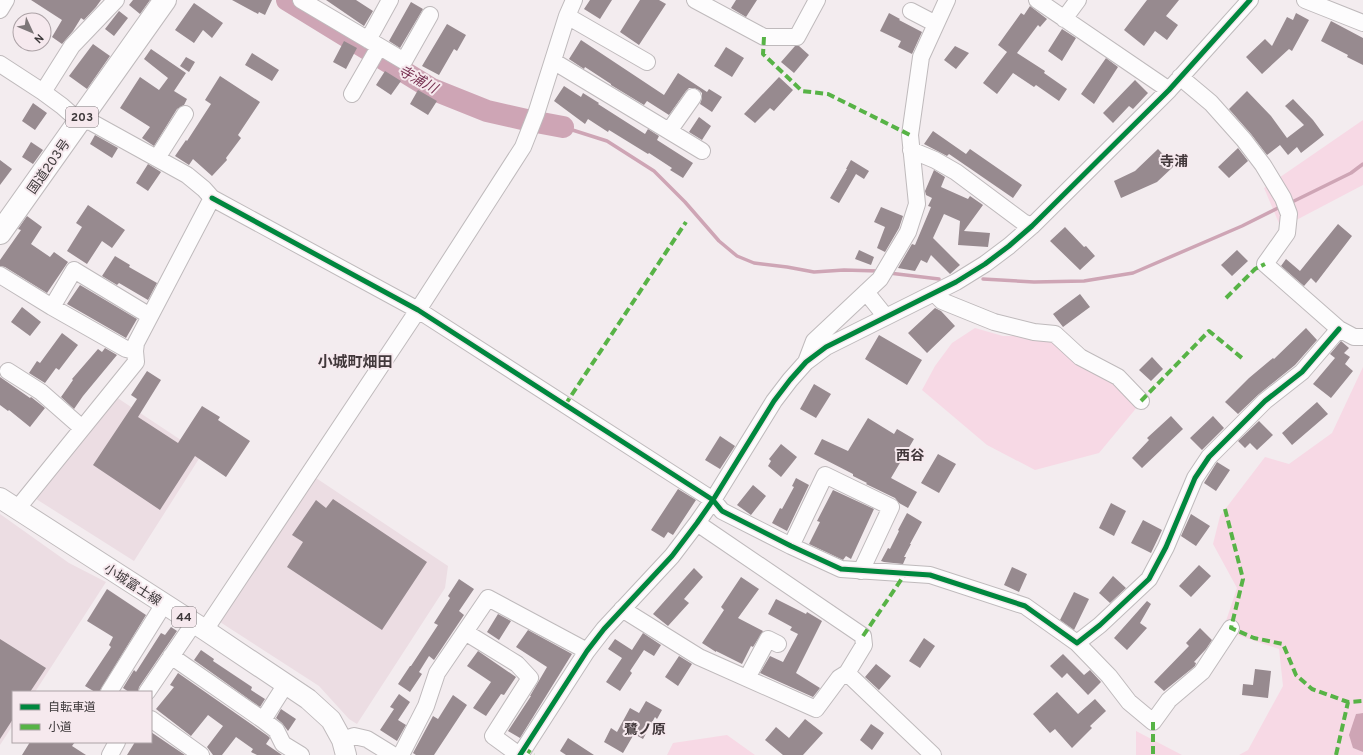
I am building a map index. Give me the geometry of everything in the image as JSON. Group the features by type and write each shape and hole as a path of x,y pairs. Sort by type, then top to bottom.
{"highway":[{"name":"国道203号","path":"0,233 166,0"}],"main road":[{"name":"小城富士線","path":"0,498 200,627 308,699 330,720 344,747"}],"street":[{"path":"0,10 6,0"},
{"path":"43,92 72,46 116,0"},
{"path":"301,0 404,61 430,15"},
{"path":"352,94 390,0"},
{"path":"148,691 171,656 200,627 418,310 523,147 531,130 567,16 574,0"},
{"path":"695,0 714,5 764,37 797,37 818,0"},
{"path":"806,362 814,342 883,274 908,232 917,204 910,136 921,57 947,0"},
{"path":"1037,0 1169,90"},
{"path":"1064,19 1078,0"},
{"path":"465,632 517,664 530,678 493,736 520,755 587,650 622,609 672,556 713,500 774,401 806,362 826,347 956,282 985,264 1009,246 1032,226 1169,90 1250,0"},
{"path":"1305,0 1363,23"},
{"path":"911,11 936,24"},
{"path":"567,16 647,62"},
{"path":"553,61 702,151"},
{"path":"0,64 43,92 79,121 91,122 157,158 187,175 204,189 212,198 418,310 713,500 722,511 791,546 841,569 930,575 1025,606 1077,643 1109,676 1129,702 1153,722 1169,700 1202,672 1232,628"},
{"path":"1180,77 1211,103 1244,140 1263,165 1283,198 1289,214 1287,233 1265,264 1339,329 1354,337 1363,337"},
{"path":"669,131 693,97"},
{"path":"157,158 185,114"},
{"path":"911,150 935,160 956,172 1023,222 1032,226"},
{"path":"17,509 136,362 136,343 212,198"},
{"path":"52,307 74,270 150,316"},
{"path":"0,275 52,307 126,349 135,351"},
{"path":"866,292 886,317"},
{"path":"934,293 942,301 994,322 1034,332 1055,334 1080,357 1118,377 1141,401"},
{"path":"1077,643 1100,625 1149,579 1166,547 1195,478 1209,457 1265,401 1302,372 1339,329"},
{"path":"8,371 41,392 82,428"},
{"path":"791,546 825,475 891,507 861,571"},
{"path":"622,609 699,657 816,709 839,678 847,673 864,645 863,636 697,523"},
{"path":"401,755 426,706 437,674 488,598 587,650"},
{"path":"110,691 164,604"},
{"path":"746,678 768,639 778,644"},
{"path":"171,656 263,720 276,730 283,744 301,755"},
{"path":"847,673 933,755"},
{"path":"263,720 286,684"},
{"path":"152,720 201,755"},
{"path":"344,747 354,736 367,738 392,755"},
{"path":"110,755 116,743"}],"shaded area":[{"path":"1363,120 1363,185 1281,228 1264,188"},
{"path":"975,328 1003,336 1063,336 1138,406 1099,453 1035,470 987,445 922,390 935,366 952,343"},
{"path":"1363,367 1363,713 1356,714 1353,748 1363,752 1363,755 1239,755 1248,750 1283,686 1279,649 1223,630 1237,588 1213,544 1220,516 1265,457 1289,464 1332,433"},
{"path":"116,397 202,454 134,561 33,497"},
{"path":"316,478 448,566 445,588 357,724 349,719 319,686 220,622"},
{"path":"0,514 69,563 106,582 36,691 12,691 12,727 0,745"},
{"path":"1363,713 1363,752 1353,748 1349,735 1356,714"},
{"path":"1136,731 1182,755 1136,755"},
{"path":"727,735 755,755 667,755 673,743"}],"building":[{"path":"31,0 101,0 84,20 81,18 73,31 62,44 52,37 62,20 52,14 52,12"},
{"path":"133,0 150,0 140,14 129,5"},
{"path":"232,0 272,0 265,15 259,12 258,14"},
{"path":"326,0 356,0 373,11 364,26"},
{"path":"590,0 612,0 600,19 584,9"},
{"path":"640,0 659,0 666,4 639,45 620,32"},
{"path":"736,0 757,0 746,17 731,8"},
{"path":"1147,0 1179,0 1166,16 1178,25 1167,40 1155,31 1144,46 1124,30"},
{"path":"411,2 423,9 400,48 389,41"},
{"path":"194,3 223,23 212,38 203,30 194,43 175,30"},
{"path":"1030,6 1047,19 1040,27 1038,25 1017,53 1045,71 1044,73 1067,89 1059,101 1036,85 1034,87 1013,73 997,94 983,83 1007,52 998,45 1021,13 1024,15"},
{"path":"119,11 128,18 114,36 105,29"},
{"path":"889,13 922,32 912,54 898,47 901,41 880,31"},
{"path":"1296,13 1309,20 1292,51 1289,49 1262,74 1246,57 1265,39 1272,46 1287,17 1293,20"},
{"path":"1331,21 1363,38 1363,65 1347,57 1348,55 1321,41"},
{"path":"447,24 466,35 457,51 454,49 439,75 422,66"},
{"path":"1062,29 1076,38 1062,61 1048,51"},
{"path":"581,40 664,95 678,73 707,92 709,89 722,97 712,112 700,104 702,93 694,88 689,88 686,91 669,115 647,101 644,105 585,67 584,69 569,59"},
{"path":"344,41 357,48 346,69 333,62"},
{"path":"93,44 110,56 87,89 69,76"},
{"path":"795,46 799,46 809,55 794,73 781,62"},
{"path":"955,46 969,53 956,69 944,60"},
{"path":"726,47 744,58 732,77 714,66"},
{"path":"151,49 186,73 174,91 187,99 184,105 177,109 154,146 142,138 150,127 120,108 140,77 159,90 168,78 144,59"},
{"path":"252,53 279,70 272,81 245,65"},
{"path":"186,57 195,62 189,72 180,66"},
{"path":"1106,58 1118,67 1094,104 1081,94"},
{"path":"385,71 401,81 391,95 376,85"},
{"path":"220,76 260,102 238,135 241,138 226,158 227,160 212,176 193,159 189,165 175,156 186,140 187,141 211,104 205,100"},
{"path":"779,77 793,90 774,111 770,108 755,123 744,114"},
{"path":"1135,80 1148,93 1133,109 1129,106 1113,123 1103,113"},
{"path":"564,86 581,97 583,93 645,134 648,129 659,136 657,140 693,163 683,178 670,170 672,168 649,153 648,154 609,130 608,132 588,119 585,124 554,101"},
{"path":"418,90 437,101 428,115 410,104"},
{"path":"1247,91 1271,116 1287,138 1304,125 1285,106 1293,99 1313,120 1324,135 1301,153 1297,147 1288,155 1280,145 1267,155 1229,109"},
{"path":"33,103 47,113 35,130 22,121"},
{"path":"699,117 711,126 702,140 689,132"},
{"path":"933,131 966,154 970,149 1022,185 1013,198 949,154 947,156 924,144"},
{"path":"95,135 118,148 112,158 90,144"},
{"path":"31,142 43,150 33,164 22,157"},
{"path":"1238,148 1248,161 1229,178 1218,167"},
{"path":"1158,149 1174,166 1157,182 1121,198 1114,181 1135,171"},
{"path":"0,160 12,169 0,185"},
{"path":"851,160 869,171 864,179 856,174 839,203 830,198"},
{"path":"148,164 161,172 148,191 136,183"},
{"path":"934,170 945,177 941,187 968,199 970,196 983,205 964,231 990,233 988,247 958,245 960,221 944,214 933,238 960,265 950,274 931,255 927,263 921,260 915,271 898,268 912,244 915,245 931,207 928,206 932,198 926,195 925,191"},
{"path":"88,205 125,230 112,248 102,241 87,264 67,251 82,227 76,223"},
{"path":"881,207 903,216 899,228 885,252 877,248 885,227 874,222"},
{"path":"27,216 42,227 31,244 50,257 54,252 68,262 47,293 5,267 0,266 0,260 21,230 18,229"},
{"path":"1338,224 1352,236 1316,283 1311,278 1304,286 1281,266 1286,259 1300,271"},
{"path":"1065,227 1095,256 1080,270 1050,241"},
{"path":"859,250 874,257 871,265 855,259"},
{"path":"1237,250 1248,261 1232,276 1221,265"},
{"path":"115,256 130,265 129,267 157,283 148,300 119,283 117,285 102,276"},
{"path":"80,285 137,319 126,338 67,304"},
{"path":"1080,294 1090,307 1063,327 1053,314"},
{"path":"22,307 41,322 30,336 11,322"},
{"path":"935,308 941,311 955,326 927,353 908,333"},
{"path":"1306,328 1317,340 1295,365 1259,394 1238,414 1225,402 1249,378 1273,358 1274,359"},
{"path":"62,333 78,345 59,370 56,368 45,383 29,373 37,361 40,363"},
{"path":"879,335 922,360 907,385 865,359"},
{"path":"1341,341 1349,348 1344,353 1350,357 1345,364 1353,371 1331,398 1313,384 1335,358 1330,354"},
{"path":"105,348 117,355 74,409 61,397 73,380 72,379 98,349 102,352"},
{"path":"1152,357 1163,369 1151,381 1139,370"},
{"path":"147,371 161,380 138,417 178,443 202,406 220,417 218,420 250,441 226,477 195,456 160,510 93,465 137,399 131,395"},
{"path":"0,377 45,408 30,427 9,410 8,411 0,405"},
{"path":"814,384 831,394 816,418 800,409"},
{"path":"1317,402 1328,414 1292,445 1282,433"},
{"path":"1171,416 1183,429 1142,468 1132,458 1149,440 1147,438"},
{"path":"1213,416 1224,428 1202,450 1190,438"},
{"path":"868,418 894,434 897,429 914,439 891,478 917,492 908,508 899,503 895,498 866,484 867,483 853,476 853,474 814,454 822,439 848,451"},
{"path":"1259,421 1273,435 1257,450 1250,443 1245,448 1238,441"},
{"path":"720,436 735,446 720,469 705,460"},
{"path":"781,444 797,457 781,477 768,466 771,461 769,459"},
{"path":"938,454 956,464 939,493 921,483"},
{"path":"1217,462 1230,470 1216,491 1204,483"},
{"path":"796,478 809,485 787,531 772,523 780,508 782,509 794,487 792,486"},
{"path":"753,485 766,496 751,515 737,505"},
{"path":"678,489 696,500 673,535 668,532 664,538 651,530"},
{"path":"833,490 874,509 851,559 846,556 843,560 809,544 820,522 817,521"},
{"path":"333,499 427,562 382,630 287,567 303,542 292,535 316,500 326,508"},
{"path":"1111,503 1126,511 1114,536 1099,528"},
{"path":"907,513 922,522 904,557 906,557 903,564 881,561 888,548 890,549"},
{"path":"1191,514 1210,526 1196,546 1181,536"},
{"path":"1143,520 1162,530 1151,553 1131,543"},
{"path":"1199,565 1211,576 1191,597 1179,586"},
{"path":"1012,567 1027,574 1019,592 1004,585"},
{"path":"694,568 703,577 684,599 689,603 668,626 653,614"},
{"path":"1113,576 1126,588 1110,603 1099,593"},
{"path":"741,577 759,589 738,618 763,631 753,647 751,646 742,664 716,652 702,643 724,610 721,607"},
{"path":"459,579 474,589 459,611 464,615 434,660 429,656 419,672 422,674 410,692 398,684 438,625 434,623 450,598 448,596"},
{"path":"107,589 146,615 100,691 93,691 85,686 111,647 109,645 113,637 87,621"},
{"path":"1074,592 1089,599 1074,630 1060,620"},
{"path":"776,599 806,614 807,612 822,621 796,673 820,688 813,697 760,673 770,656 783,662 798,634 790,630 792,627 768,614"},
{"path":"1147,601 1151,604 1140,623 1147,628 1127,650 1114,638"},
{"path":"498,614 511,621 499,640 487,632"},
{"path":"171,627 177,631 139,687 138,691 128,691 123,688 134,670 136,672 161,633 165,635"},
{"path":"1200,628 1212,640 1194,662 1196,663 1195,666 1164,691 1154,682 1189,646 1186,643"},
{"path":"528,630 572,654 520,738 508,731 531,696 547,667 516,647"},
{"path":"643,633 661,645 654,656 644,650 630,671 632,673 620,691 606,682 622,658 608,649 615,639 632,650"},
{"path":"924,638 935,646 920,668 909,661"},
{"path":"0,639 46,668 31,691 12,691 12,721 0,739"},
{"path":"201,650 214,659 213,661 252,687 251,690 265,699 260,707 194,660"},
{"path":"478,651 516,677 504,695 501,694 486,716 473,708 491,682 467,666"},
{"path":"1063,654 1084,675 1090,670 1101,682 1088,695 1067,673 1062,678 1050,666"},
{"path":"679,656 692,664 678,686 665,677"},
{"path":"876,664 891,676 879,690 865,677"},
{"path":"1255,669 1271,671 1268,698 1242,695 1243,684 1253,685"},
{"path":"178,673 268,736 270,738 266,744 282,755 257,755 251,752 253,749 236,737 222,755 213,755 207,747 223,726 208,715 191,736 156,709 174,687 170,685"},
{"path":"1057,692 1078,714 1095,699 1106,711 1090,726 1092,728 1072,748 1055,729 1050,733 1033,714"},
{"path":"399,694 410,702 398,720 406,725 397,741 380,730 394,709 390,707"},
{"path":"453,695 467,705 434,755 416,755 413,753 433,716 438,719"},
{"path":"646,701 662,710 657,719 655,717 643,739 634,734 623,753 604,742 611,728 617,732 630,708 639,713"},
{"path":"281,709 296,719 288,731 276,718"},
{"path":"805,719 823,733 803,755 783,755 765,740 776,727 789,738"},
{"path":"871,724 884,733 872,750 860,740"},
{"path":"152,733 185,755 127,755 134,743 152,743"},
{"path":"568,738 594,755 566,755 560,751"},
{"path":"29,743 74,743 72,746 86,755 22,755"}],"waterway":[{"name":"寺浦川","path":"287,0 432,89 487,111 563,127"},
{"path":"563,127 607,141 654,171 685,202 719,241 737,256 754,263 814,272 844,270 878,271"},
{"path":"1290,203 1351,173 1363,164"},
{"path":"983,279 1034,282 1084,281 1133,273 1242,226 1282,206"},
{"path":"889,273 939,279"}],"marked path":[{"path":"764,37 763,54 802,91 828,94 910,135"},
{"path":"565,405 686,222"},
{"path":"1226,298 1255,269 1265,264"},
{"path":"1141,401 1209,331 1242,358"},
{"path":"1225,509 1243,579 1231,628 1254,638 1283,644 1296,675 1312,689 1348,702 1363,701"},
{"path":"863,636 905,574"},
{"path":"1336,755 1348,702"},
{"path":"1153,722 1153,755"},
{"path":"524,748 534,755"}],"cycle path":[{"path":"520,755 587,651 604,629 672,556 713,500 774,401 806,362 826,347 956,282 985,264 1009,246 1032,226 1169,90 1250,0"},
{"path":"212,198 418,310 713,500 722,511 791,546 841,569 930,575 1025,606 1077,643 1100,625 1149,579 1166,547 1195,478 1209,457 1265,401 1302,372 1339,329"}],"district":[{"name":"寺浦","path":"1174,161"},
{"name":"小城町畑田","path":"355,362"},
{"name":"西谷","path":"910,455"},
{"name":"鷺ノ原","path":"645,729"}]}
